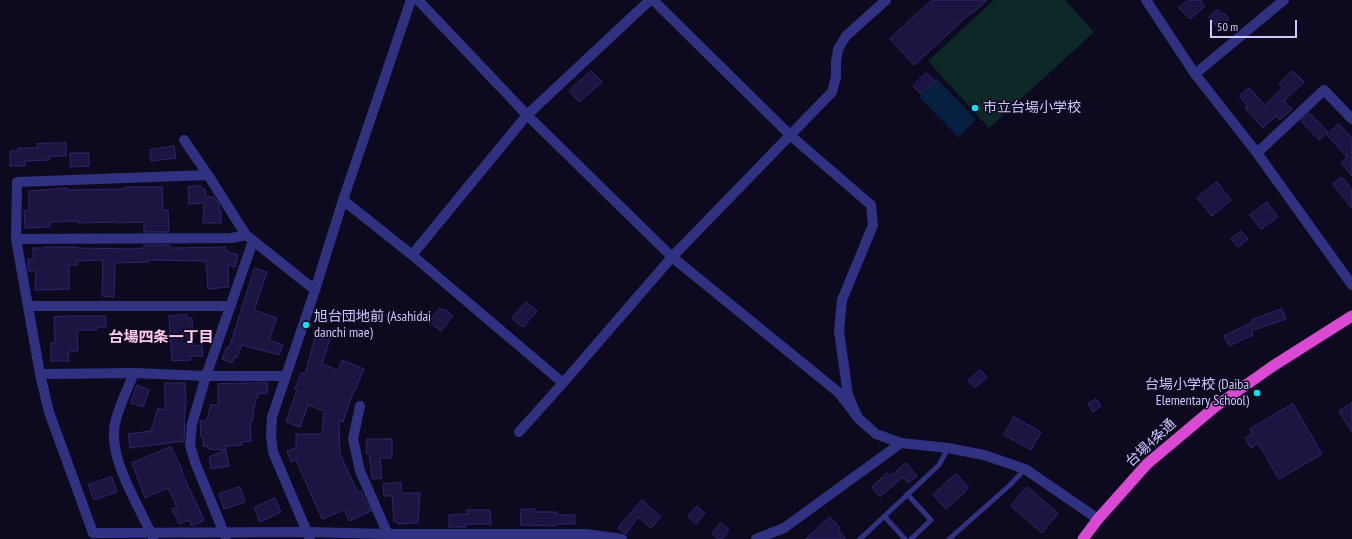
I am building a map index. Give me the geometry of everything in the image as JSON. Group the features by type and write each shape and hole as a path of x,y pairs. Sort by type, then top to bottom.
{"highway":[{"name":"台場4条通","path":"1083,539 1098,519 1147,464 1216,406 1273,366 1352,316"}],"street":[{"path":"308,536 273,452 271,435 272,417 343,200 411,0"},
{"path":"418,0 527,115 672,257 838,392 858,418 876,434 901,443 948,448 984,455 1025,469 1098,519"},
{"path":"412,255 527,115 650,0"},
{"path":"653,0 791,136 871,205 873,225 842,300 839,332 848,395 858,418"},
{"path":"519,432 672,257 832,92 836,77 838,49 846,36 885,0"},
{"path":"1146,0 1195,74 1257,154 1352,285"},
{"path":"1195,74 1284,0"},
{"path":"1257,154 1324,90 1352,119"},
{"path":"184,140 249,238 314,290"},
{"path":"208,175 18,182 16,239 40,374 49,412 93,533 152,536 586,537 622,539"},
{"path":"343,200 412,255 563,383"},
{"path":"16,239 249,238"},
{"path":"225,536 195,462 190,445 192,424 206,376 231,306 249,238"},
{"path":"28,306 231,306"},
{"path":"40,374 134,373 206,376 285,376"},
{"path":"134,373 115,420 114,446 122,473 152,536"},
{"path":"360,406 353,439 360,471 388,536"},
{"path":"756,539 784,528 901,443"}],"lane":[{"path":"860,539 939,466 948,448"},
{"path":"949,539 1010,485 1025,469"},
{"path":"907,494 931,520 911,539"},
{"path":"884,516 905,539"}],"green space":[{"path":"994,0 1065,0 1094,32 989,128 928,61"}],"water":[{"path":"937,79 976,119 958,137 919,97"}],"building":[{"path":"932,0 987,0 914,65 890,39"},
{"path":"1188,0 1200,0 1205,6 1190,19 1179,8"},
{"path":"1218,10 1222,14 1224,13 1229,19 1218,28 1209,17"},
{"path":"591,71 602,82 579,102 569,91"},
{"path":"1293,71 1304,82 1284,101 1292,109 1280,120 1276,116 1263,128 1245,108 1248,106 1239,96 1249,88 1265,105 1283,88 1279,84"},
{"path":"926,73 935,81 921,94 913,86"},
{"path":"1309,113 1328,132 1319,140 1301,121"},
{"path":"1339,124 1352,138 1352,176 1341,163 1347,157 1327,135"},
{"path":"66,143 66,156 50,156 50,160 25,161 25,166 10,166 10,151 18,151 18,148 38,148 37,144"},
{"path":"174,146 176,158 151,161 150,150"},
{"path":"70,153 89,153 89,166 71,167"},
{"path":"1342,177 1352,190 1352,209 1333,184"},
{"path":"1217,182 1231,200 1212,216 1197,198"},
{"path":"201,186 202,189 205,189 206,197 214,197 219,204 219,210 221,210 221,223 203,223 204,203 189,204 188,187"},
{"path":"126,187 162,187 163,210 168,210 169,232 144,232 144,222 50,222 50,227 25,228 24,211 29,210 29,191 67,188 67,190 126,189"},
{"path":"1267,202 1278,217 1261,229 1250,215"},
{"path":"1241,231 1248,239 1238,247 1231,239"},
{"path":"144,245 170,245 170,248 226,247 226,251 238,255 235,267 228,265 229,287 208,289 206,261 149,260 149,262 115,263 114,297 102,296 103,260 77,261 77,265 69,265 69,289 35,290 36,271 28,271 28,259 33,259 33,248 77,247 132,249 144,248"},
{"path":"255,268 267,272 254,310 277,318 269,340 283,345 279,355 242,345 237,358 235,357 232,363 222,359 227,347 229,347"},
{"path":"526,302 537,311 523,327 512,318"},
{"path":"440,308 443,310 444,309 453,316 441,331 429,322"},
{"path":"1282,309 1286,319 1251,331 1253,335 1229,346 1224,336 1253,322 1252,320"},
{"path":"187,315 187,318 192,318 193,346 202,345 203,356 190,356 191,360 172,361 169,316"},
{"path":"106,316 106,327 97,327 97,330 77,330 78,351 68,352 69,361 51,361 51,343 55,343 54,317"},
{"path":"316,334 330,339 322,364 338,370 342,360 364,369 353,392 343,422 339,421 340,454 358,493 361,491 371,511 349,521 344,510 322,519 296,460 291,462 287,451 296,448 296,434 322,434 324,411 308,405 300,427 286,422 301,373 305,374"},
{"path":"980,370 987,377 975,388 968,381"},
{"path":"165,383 185,383 186,401 184,441 130,448 128,434 151,431 158,408 165,410"},
{"path":"268,383 267,394 258,393 258,398 256,398 252,422 250,421 251,441 241,442 242,445 225,446 229,466 211,469 209,457 225,450 208,449 207,446 203,446 200,421 207,420 211,404 218,406 218,384"},
{"path":"137,385 149,390 143,407 131,403"},
{"path":"1096,399 1101,406 1093,412 1088,404"},
{"path":"1352,403 1352,432 1339,411"},
{"path":"1293,404 1322,454 1279,479 1258,443 1251,448 1245,438 1252,434 1250,429"},
{"path":"1014,417 1041,432 1031,450 1004,435"},
{"path":"367,439 392,439 392,458 380,458 382,478 372,479 369,454 367,454"},
{"path":"171,447 204,520 192,526 189,520 179,524 172,509 177,507 168,488 145,498 132,463"},
{"path":"906,463 917,476 908,483 903,477 880,497 872,487 887,473 890,476"},
{"path":"956,474 969,488 946,509 933,495"},
{"path":"112,477 117,492 94,500 88,485"},
{"path":"401,483 402,493 420,493 418,523 398,524 397,522 394,522 392,496 384,496 383,484"},
{"path":"240,487 245,502 224,509 219,494"},
{"path":"1027,487 1058,513 1042,533 1011,506"},
{"path":"275,498 281,512 260,522 254,508"},
{"path":"642,500 661,517 651,528 638,517 626,534 624,533 618,528"},
{"path":"697,506 705,513 696,524 688,517"},
{"path":"521,509 535,509 535,512 557,512 557,515 575,515 575,524 557,524 556,526 521,525"},
{"path":"467,510 490,510 491,524 466,524 466,527 449,527 449,515 468,514"},
{"path":"830,517 840,528 838,530 846,539 806,539"},
{"path":"721,523 729,530 722,539 718,539 712,534"}],"place":[{"name":"市立台場小学校","path":"975,108"},
{"name":"旭台団地前 (Asahidai danchi mae)","path":"306,325"},
{"name":"台場小学校 (Daiba Elementary School)","path":"1257,393"}],"district":[{"name":"台場四条一丁目","path":"161,338"}]}
